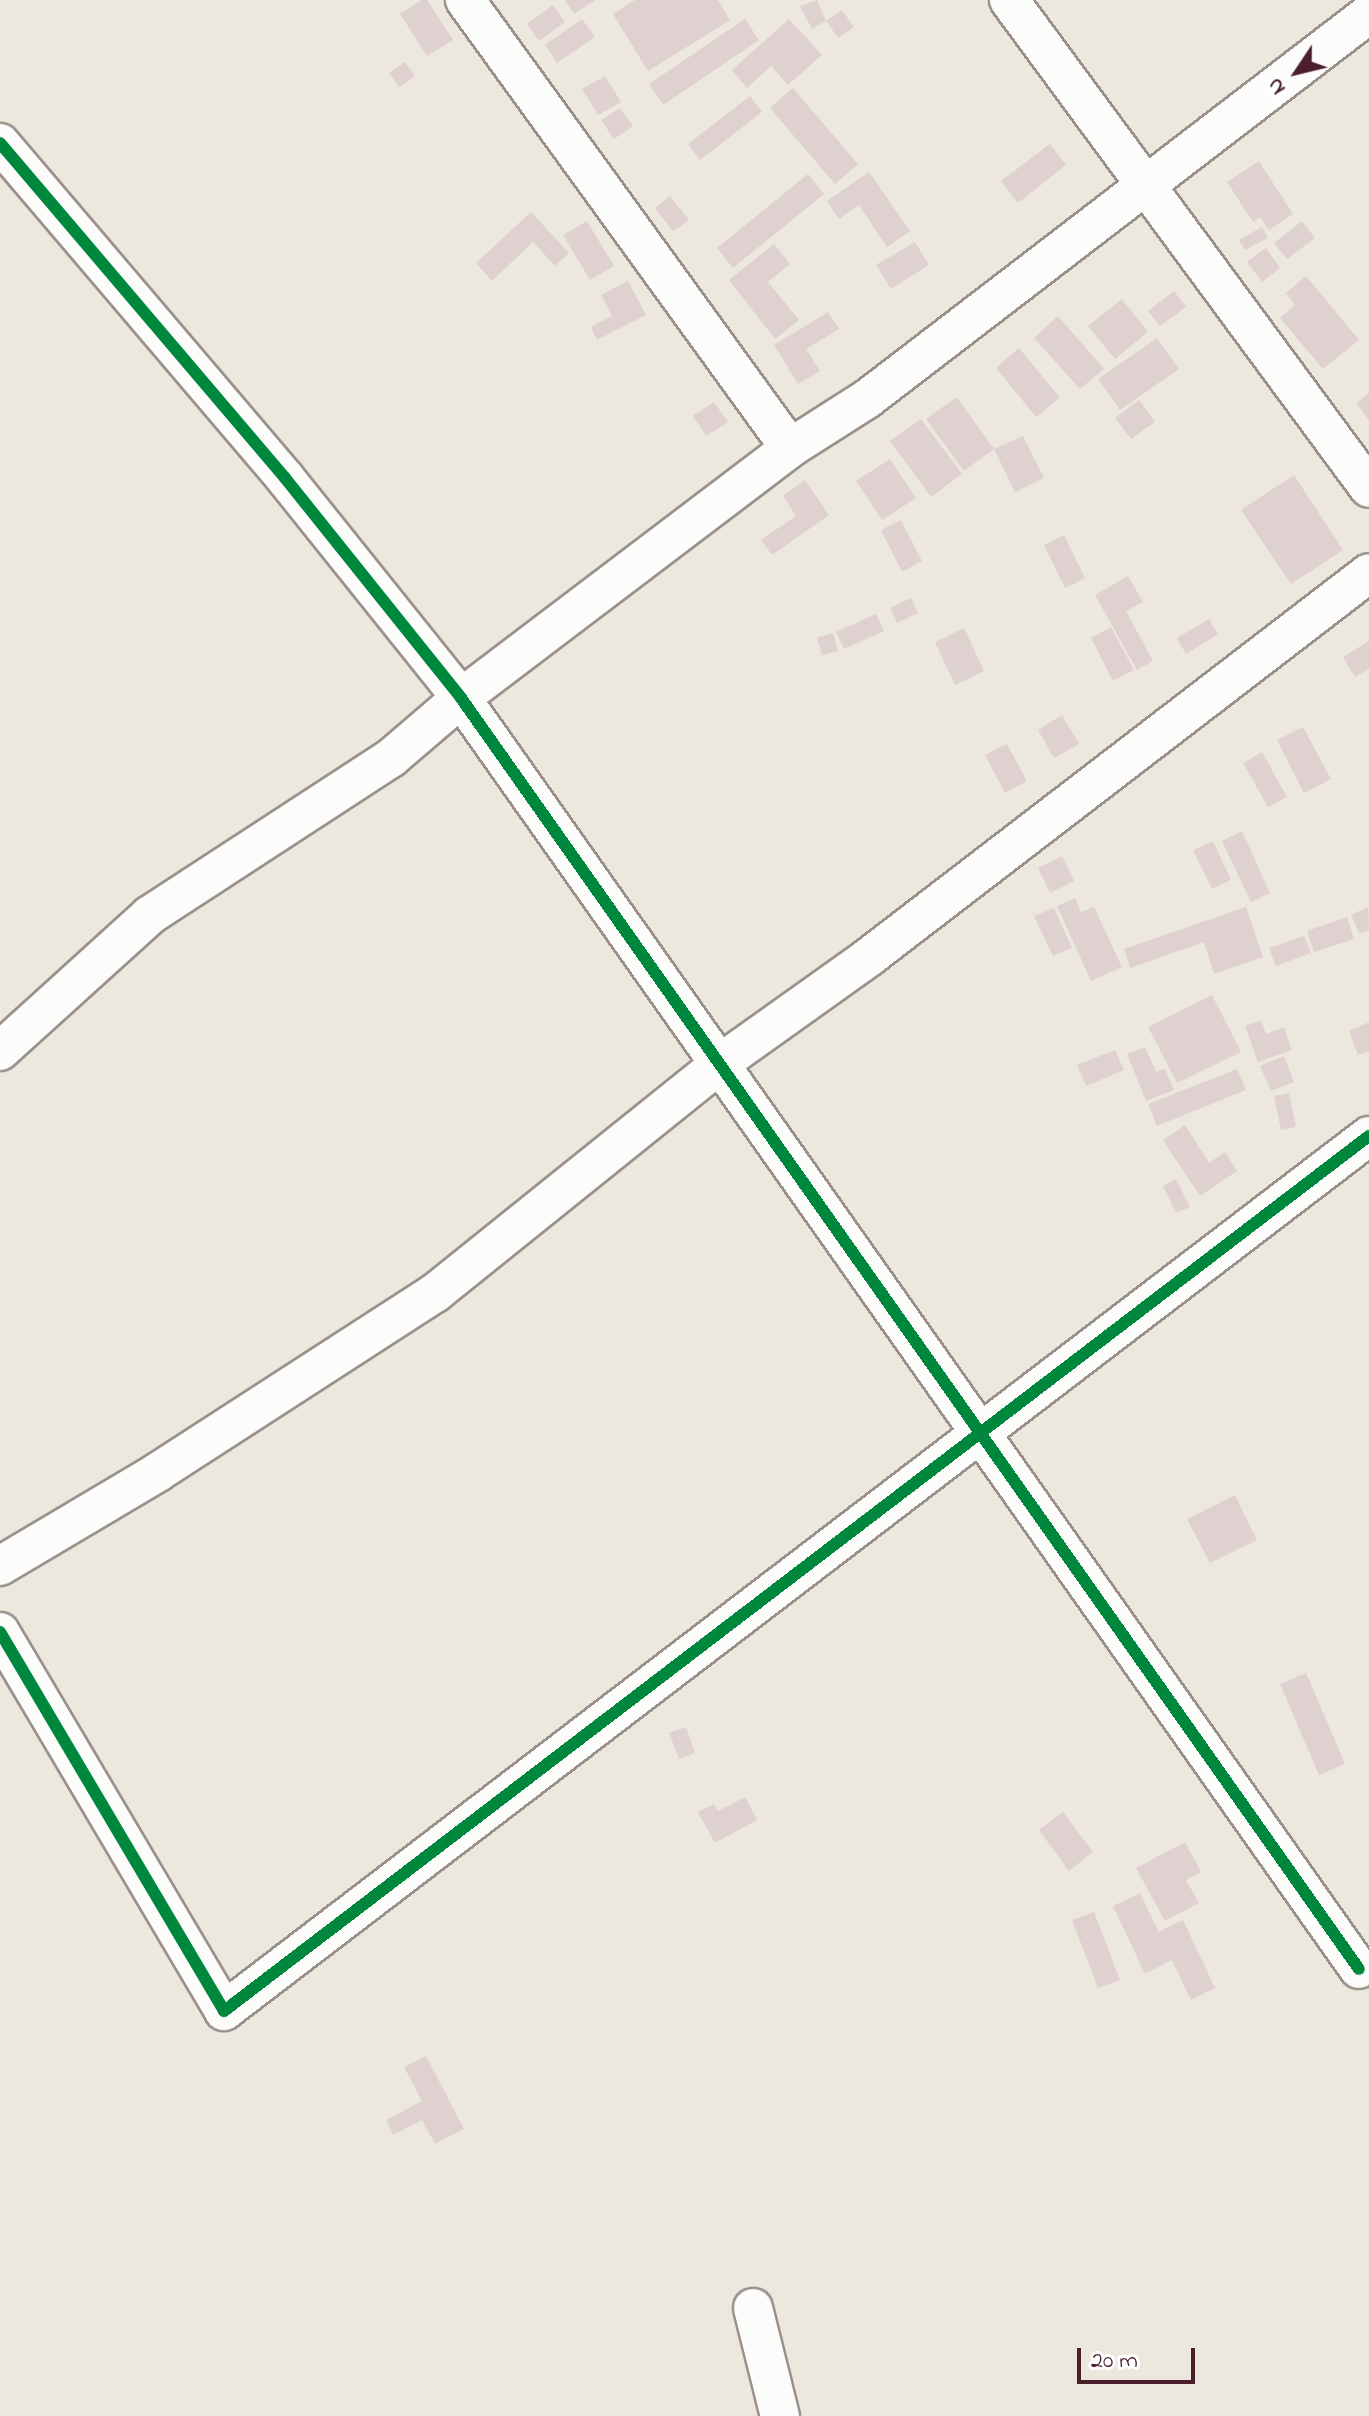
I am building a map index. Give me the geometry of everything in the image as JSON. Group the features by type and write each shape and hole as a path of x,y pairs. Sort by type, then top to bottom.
{"street":[{"path":"465,0 790,448"},
{"path":"1009,0 1369,488"},
{"path":"0,1051 150,915 198,889 391,758 461,698 790,448 867,399 1369,14"},
{"path":"0,143 285,478 461,698 722,1062 1359,1969"},
{"path":"0,1566 158,1472 435,1293 722,1062 869,957 1369,573"},
{"path":"0,1632 224,2011 984,1435 1369,1136"},
{"path":"753,2308 780,2416"}],"building":[{"path":"427,0 453,40 427,56 400,14"},
{"path":"565,0 595,0 574,14"},
{"path":"635,0 718,0 730,20 648,71 613,14"},
{"path":"817,0 826,21 812,29 800,6"},
{"path":"553,5 565,22 539,41 527,24"},
{"path":"842,10 854,27 838,38 826,21"},
{"path":"582,19 595,37 557,63 545,45"},
{"path":"745,19 759,40 663,105 649,84"},
{"path":"789,19 822,55 788,85 771,66 747,88 732,70"},
{"path":"405,62 415,76 399,87 389,73"},
{"path":"605,76 621,102 598,115 582,89"},
{"path":"793,88 858,164 835,184 770,108"},
{"path":"750,96 762,112 700,160 688,144"},
{"path":"620,108 633,126 614,139 601,120"},
{"path":"1050,144 1066,165 1018,203 1001,181"},
{"path":"1259,161 1293,214 1269,230 1260,217 1253,222 1227,182"},
{"path":"869,172 910,231 887,247 859,205 839,219 827,201"},
{"path":"808,174 824,194 733,268 717,248"},
{"path":"670,196 689,220 673,231 655,208"},
{"path":"531,212 569,253 555,266 533,242 492,281 476,263"},
{"path":"587,221 614,266 590,280 563,235"},
{"path":"1302,221 1315,238 1287,259 1274,243"},
{"path":"1262,227 1268,238 1245,250 1239,240"},
{"path":"915,242 929,265 891,289 876,265"},
{"path":"774,244 790,264 768,282 799,320 775,339 729,280"},
{"path":"1266,248 1280,268 1262,282 1247,262"},
{"path":"1306,276 1359,340 1323,369 1280,318 1295,305 1286,293"},
{"path":"628,281 646,315 597,340 591,327 612,316 601,295"},
{"path":"1174,291 1186,307 1160,326 1148,311"},
{"path":"1122,299 1148,332 1115,359 1088,326"},
{"path":"828,312 839,329 806,349 820,371 798,384 774,345"},
{"path":"1058,316 1104,369 1080,389 1034,338"},
{"path":"1157,338 1179,369 1120,410 1098,379"},
{"path":"1019,348 1060,398 1036,417 996,368"},
{"path":"1369,393 1369,420 1356,403"},
{"path":"957,397 994,449 964,471 926,419"},
{"path":"1139,400 1155,422 1131,439 1115,418"},
{"path":"714,402 728,422 706,436 693,416"},
{"path":"921,419 962,474 931,497 890,441"},
{"path":"1023,436 1044,478 1015,492 994,449"},
{"path":"890,459 916,498 882,520 856,481"},
{"path":"1294,475 1343,550 1291,584 1241,510"},
{"path":"805,480 829,515 772,555 761,540 796,516 783,496"},
{"path":"901,520 922,561 902,572 881,530"},
{"path":"1064,535 1085,578 1065,588 1044,545"},
{"path":"1128,576 1143,602 1126,611 1153,661 1137,670 1095,595"},
{"path":"911,598 918,613 897,623 890,608"},
{"path":"876,614 884,631 844,649 836,632"},
{"path":"1209,619 1218,634 1186,654 1177,638"},
{"path":"1111,627 1134,670 1113,681 1091,638"},
{"path":"964,628 984,671 955,685 935,642"},
{"path":"833,633 838,651 822,655 817,638"},
{"path":"1369,641 1369,669 1355,677 1343,657"},
{"path":"1062,715 1079,744 1054,758 1038,730"},
{"path":"1303,727 1331,779 1304,793 1277,740"},
{"path":"1007,744 1027,781 1005,793 985,755"},
{"path":"1262,752 1287,797 1268,807 1243,763"},
{"path":"1242,831 1270,893 1251,902 1222,841"},
{"path":"1213,841 1231,880 1212,889 1193,850"},
{"path":"1062,856 1074,881 1050,893 1038,868"},
{"path":"1075,898 1081,912 1094,907 1122,967 1091,981 1057,906"},
{"path":"1246,907 1263,957 1214,974 1204,942 1130,968 1124,949"},
{"path":"1368,907 1369,930 1360,934 1351,915"},
{"path":"1054,908 1072,948 1053,956 1034,916"},
{"path":"1347,917 1354,939 1314,952 1307,931"},
{"path":"1304,936 1311,953 1276,966 1269,948"},
{"path":"1212,995 1241,1052 1177,1083 1148,1027"},
{"path":"1261,1021 1266,1034 1284,1027 1292,1050 1258,1062 1245,1026"},
{"path":"1369,1022 1369,1051 1358,1055 1349,1031"},
{"path":"1145,1047 1156,1072 1165,1069 1174,1090 1146,1101 1127,1054"},
{"path":"1115,1050 1124,1070 1086,1086 1077,1065"},
{"path":"1284,1056 1294,1082 1271,1091 1260,1066"},
{"path":"1237,1069 1246,1090 1157,1126 1148,1104"},
{"path":"1289,1093 1296,1127 1281,1130 1274,1096"},
{"path":"1185,1125 1209,1163 1225,1152 1237,1171 1200,1196 1163,1140"},
{"path":"1176,1179 1190,1207 1176,1213 1163,1186"},
{"path":"1235,1495 1257,1540 1210,1563 1187,1519"},
{"path":"1306,1673 1345,1764 1319,1775 1280,1684"},
{"path":"686,1727 695,1753 679,1759 669,1733"},
{"path":"745,1797 757,1820 715,1843 698,1812 714,1804 718,1811"},
{"path":"1063,1812 1093,1852 1069,1871 1039,1830"},
{"path":"1185,1842 1201,1872 1186,1880 1199,1903 1165,1921 1136,1868"},
{"path":"1140,1893 1159,1932 1183,1920 1215,1988 1191,2000 1172,1960 1145,1974 1113,1906"},
{"path":"1094,1912 1120,1980 1098,1988 1072,1920"},
{"path":"426,2056 464,2129 435,2144 422,2120 393,2135 386,2120 422,2101 404,2067"}],"cycle path":[{"path":"0,143 285,478 461,698 1359,1969"},
{"path":"0,1632 224,2011 1369,1136"}]}
